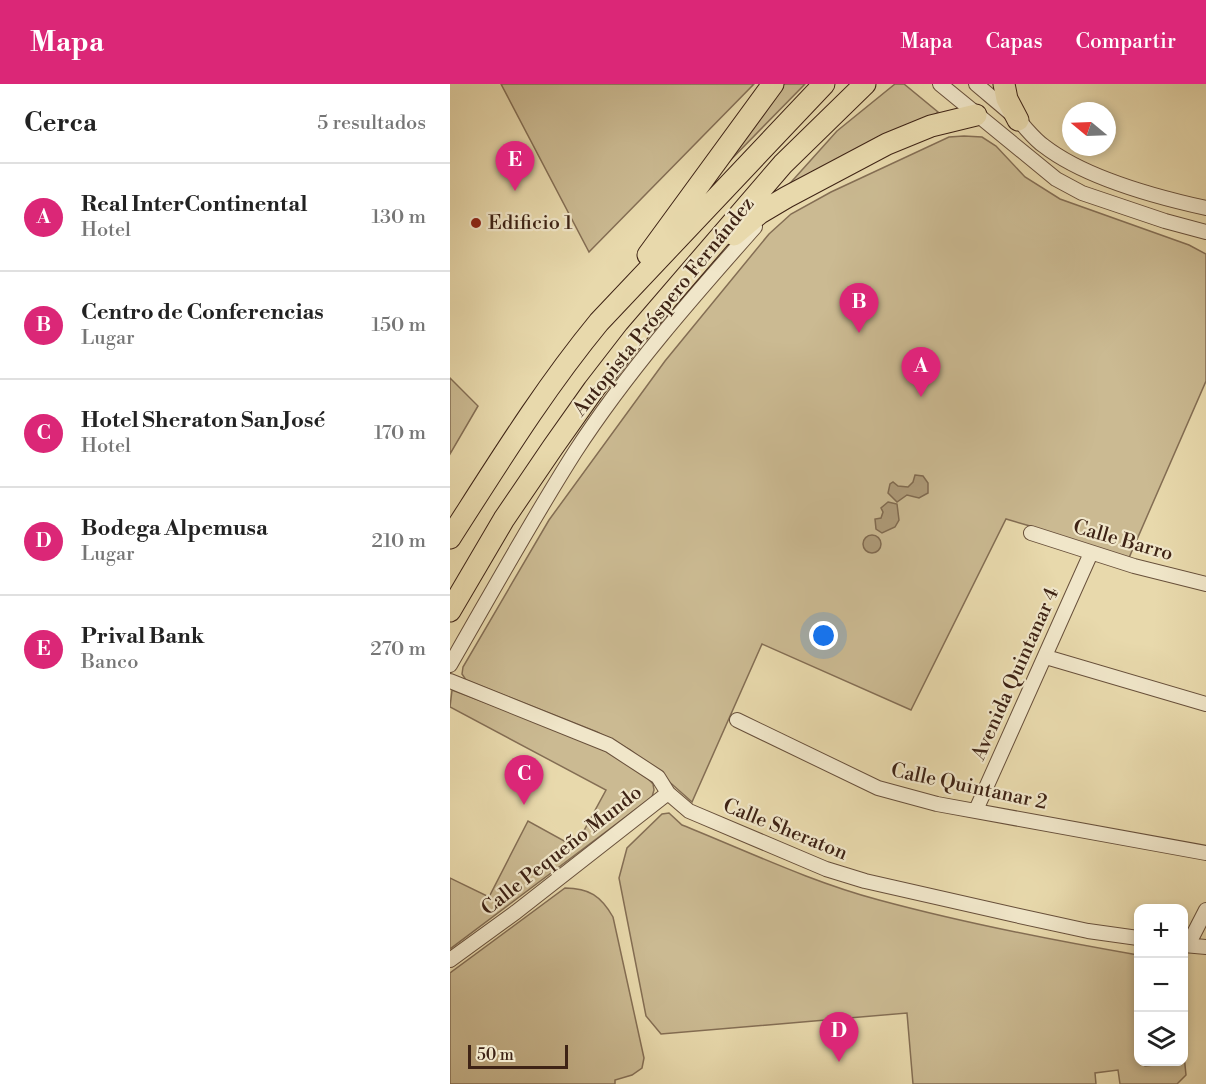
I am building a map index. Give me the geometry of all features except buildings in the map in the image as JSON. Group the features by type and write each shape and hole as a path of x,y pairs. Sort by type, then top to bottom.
{"highway":[{"path":"599,322 773,84"},
{"name":"Autopista Próspero Fernández","path":"450,538 547,390 599,322 824,84"},
{"name":"Autopista Próspero Fernández","path":"450,611 504,519 594,388 635,336 783,164 865,84"},
{"path":"1004,84 1007,99 1018,120"},
{"path":"635,336 731,238 760,213 886,144 931,126 976,115"}],"street":[{"path":"940,84 1056,178 1082,193 1165,221 1206,232"},
{"path":"976,84 1018,120 1042,145 1062,159 1091,173 1172,201 1206,208"},
{"path":"450,665 582,442 641,362 690,301 766,215 787,197"},
{"name":"Calle Barro","path":"1030,533 1091,553 1206,584"},
{"name":"Avenida Quintanar 4","path":"976,810 1091,553"},
{"path":"1046,657 1206,704"},
{"name":"Calle Sheraton","path":"450,681 609,745 658,777 668,793 682,807 826,869 855,878 1088,931 1134,937"},
{"name":"Calle Quintanar 2","path":"737,720 878,788 937,804 1206,853"},
{"name":"Calle Pequeño Mundo","path":"450,960 516,912 668,793"},
{"path":"1188,942 1206,910"},
{"path":"1188,945 1206,947"}],"shaded area":[{"path":"501,84 754,84 589,252"},
{"path":"784,84 805,84 714,177"},
{"path":"895,84 904,84 938,112 927,121 784,190 837,131"},
{"path":"949,137 982,137 996,146 1025,177 1060,199 1189,245 1206,254 1206,381 1128,560 1085,549 1030,526 1006,519 911,710 762,644 692,802 630,750 597,732 466,680 462,674 463,667 549,520 665,361 769,234 791,214 831,192"},
{"path":"450,378 478,406 450,454"},
{"path":"915,475 923,476 928,483 928,493 919,498 907,495 897,502 888,493 890,484 893,482 898,486 908,487"},
{"path":"888,502 897,504 899,520 895,527 882,533 876,529 875,519 881,518 883,512 881,508"},
{"path":"872,535 878,538 881,544 878,550 872,553 866,550 863,544 866,538"},
{"path":"452,690 597,745 645,775 653,784 654,790 652,797 450,949 450,878 489,897 528,821 575,847 606,790 450,707"},
{"path":"669,813 682,825 854,893 975,924 1134,954 1134,1066 1185,1066 1186,1075 1177,1084 1120,1084 1118,1070 1095,1073 1096,1084 913,1084 907,1013 661,1034 646,1016 619,878 627,848 662,814"},
{"path":"565,888 573,888 594,895 613,917 644,1058 642,1068 632,1075 615,1080 615,1084 450,1084 450,973"}],"place":[{"name":"Prival Bank","path":"515,191"},
{"name":"Edificio 1","path":"476,223"},
{"name":"Centro de Conferencias","path":"859,333"},
{"name":"Real InterContinental","path":"921,397"},
{"name":"Hotel Sheraton San José","path":"524,805"},
{"name":"Bodega Alpemusa","path":"839,1062"}]}
